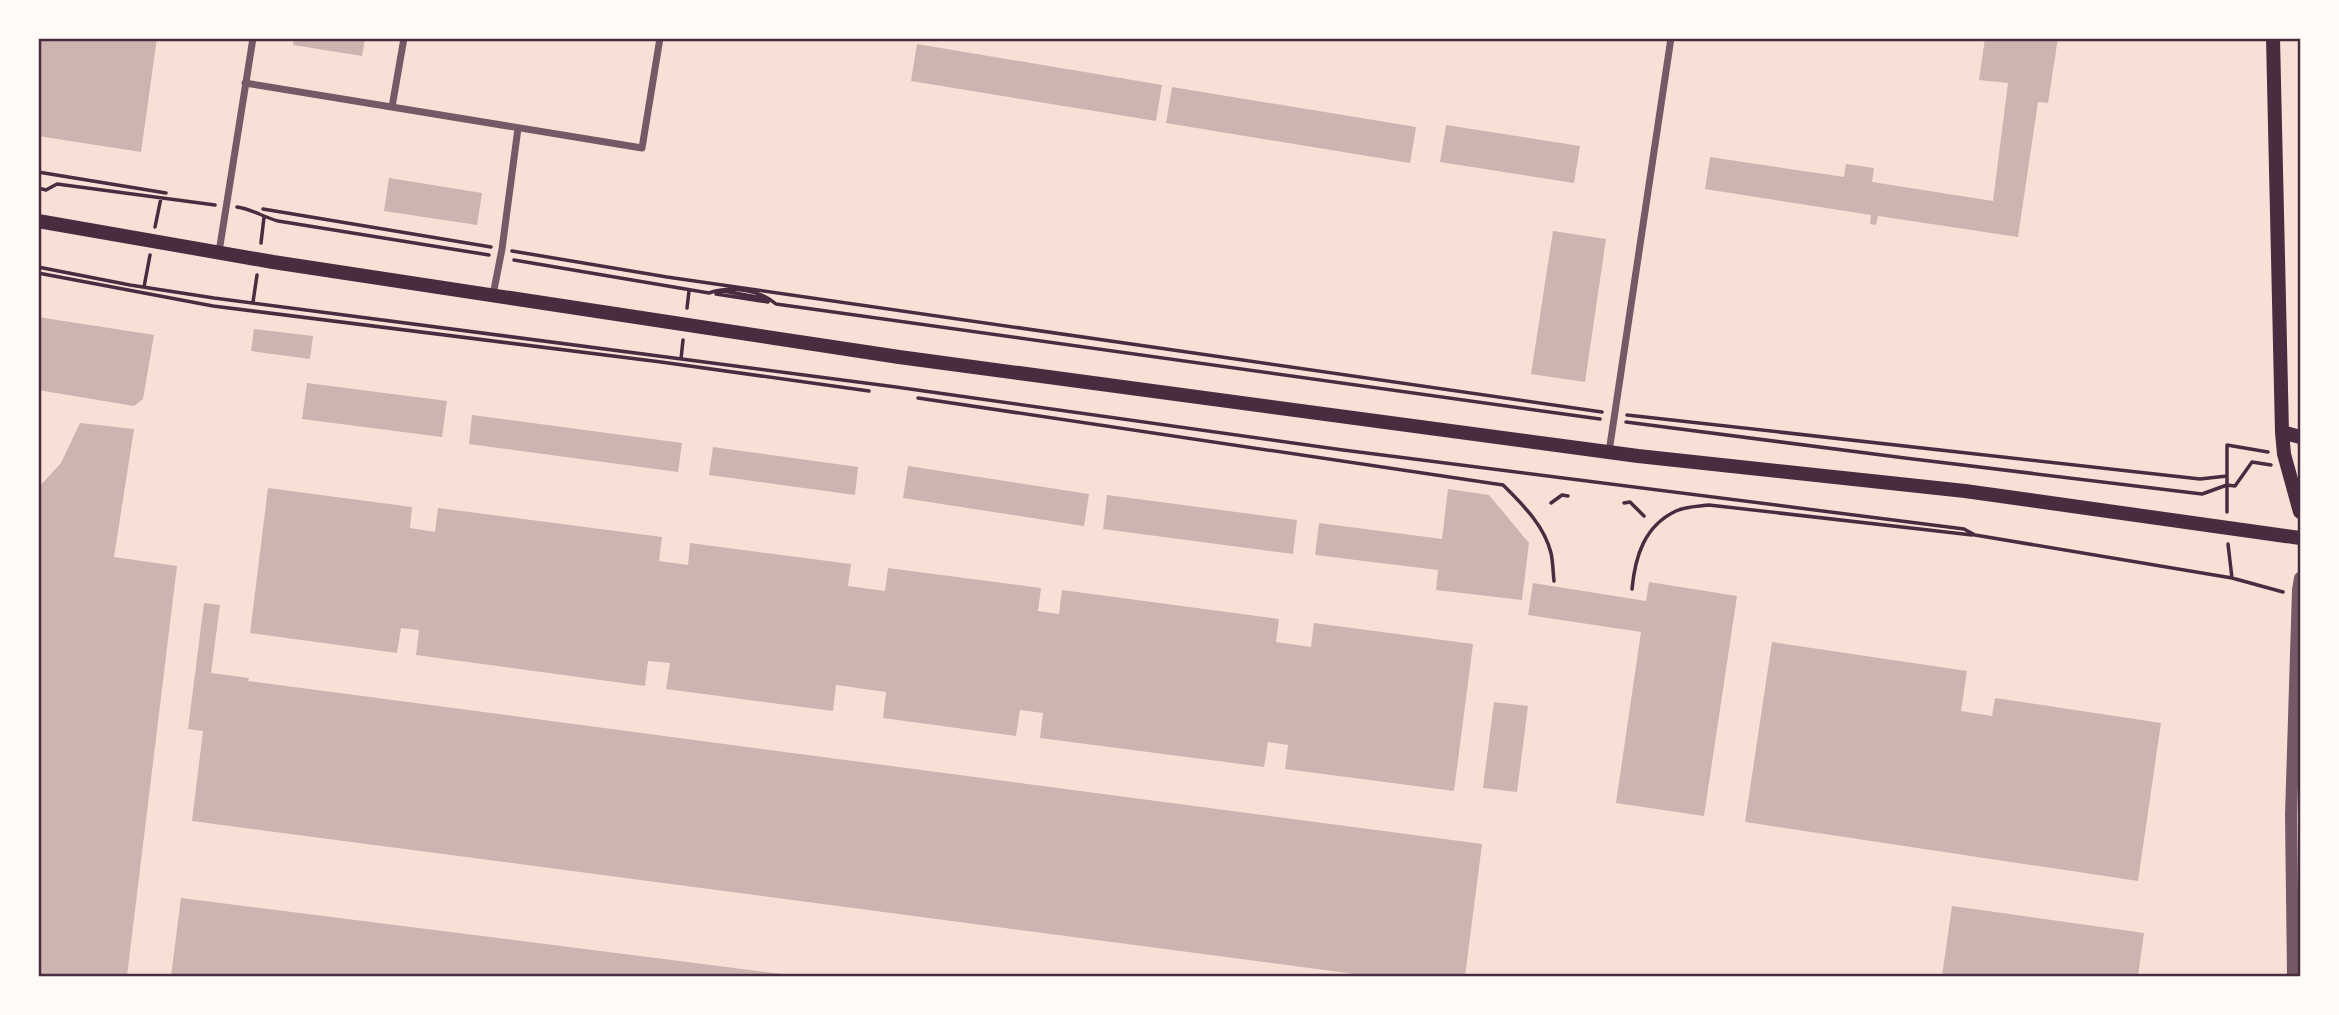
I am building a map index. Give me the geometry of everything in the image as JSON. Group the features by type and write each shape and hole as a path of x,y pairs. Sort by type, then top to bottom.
{"main road":[{"path":"2273,38 2282,432 2286,461 2301,512"},
{"path":"38,221 492,296 899,357 1609,453 1965,491 2301,538"},
{"path":"2282,432 2301,437"}],"street":[{"path":"218,252 253,38"},
{"path":"392,107 404,38"},
{"path":"245,83 642,148 660,38"},
{"path":"1609,453 1671,38"},
{"path":"492,296 501,253 517,128"},
{"path":"2293,976 2291,815 2298,596 2301,578"}],"path":[{"path":"38,172 166,193"},
{"path":"38,188 46,190 57,184 161,198"},
{"path":"263,209 709,293 722,289 765,295 776,304 1532,411 1614,417 2200,479 2227,476"},
{"path":"264,217 1614,417 1905,458 2202,494 2227,485 2235,486 2252,462 2286,461"},
{"path":"38,270 253,302 1964,530 1975,535"},
{"path":"38,270 214,306 869,391"},
{"path":"739,296 723,291 716,294 739,296 763,298 768,302 739,296"},
{"path":"918,398 1503,485 1532,514 1543,534 1551,552 1553,581"},
{"path":"2232,578 2227,527 2227,445 2286,461"},
{"path":"1551,503 1562,495 1568,496"},
{"path":"1624,503 1630,502 1644,516"},
{"path":"1632,589 1635,563 1645,538 1653,528 1677,511 1709,505 1975,535 2232,578 2298,596"}],"building":[{"path":"38,38 157,38 141,152 38,136"},
{"path":"294,38 365,38 362,56 293,45"},
{"path":"1985,38 2058,38 2048,103 2038,102 2018,237 1878,216 1876,225 1870,224 1871,215 1705,189 1710,157 1844,177 1846,164 1874,168 1872,182 1993,201 2008,83 1979,80"},
{"path":"917,44 1162,85 1156,121 911,81"},
{"path":"1172,87 1416,127 1410,163 1166,123"},
{"path":"1446,125 1580,146 1574,183 1440,162"},
{"path":"389,178 482,193 477,225 384,211"},
{"path":"1553,231 1606,239 1585,382 1531,374"},
{"path":"38,317 154,335 143,399 134,406 38,390"},
{"path":"254,329 313,336 310,359 251,351"},
{"path":"307,383 447,401 442,437 302,419"},
{"path":"472,415 682,443 678,472 469,444"},
{"path":"80,423 134,429 114,557 177,566 127,976 38,976 38,488 61,463"},
{"path":"713,447 858,467 855,495 709,475"},
{"path":"908,466 1089,494 1084,526 903,498"},
{"path":"268,488 412,507 410,528 435,532 438,508 662,537 659,561 688,565 690,543 851,564 848,586 885,591 888,568 1041,588 1038,611 1059,614 1062,590 1279,619 1276,642 1311,647 1314,623 1473,644 1454,791 1285,769 1288,745 1268,742 1264,767 1040,738 1043,713 1020,710 1016,736 883,718 886,692 836,685 833,711 666,689 670,663 648,661 645,686 416,655 419,630 401,628 397,653 250,633"},
{"path":"1448,489 1489,495 1529,543 1522,600 1436,590 1438,570 1315,555 1319,523 1442,539"},
{"path":"1107,495 1297,520 1293,554 1103,529"},
{"path":"1649,582 1737,596 1704,816 1616,803 1641,632 1528,615 1533,583 1646,601"},
{"path":"204,603 220,605 211,673 249,678 248,681 1482,844 1465,976 1370,976 192,821 203,731 188,729"},
{"path":"1772,642 1967,671 1961,711 1992,716 1995,698 2161,723 2138,881 1745,822"},
{"path":"1494,702 1528,706 1517,792 1483,788"},
{"path":"181,898 790,975 790,976 171,976"},
{"path":"1952,906 2144,933 2138,976 1942,976"}]}
